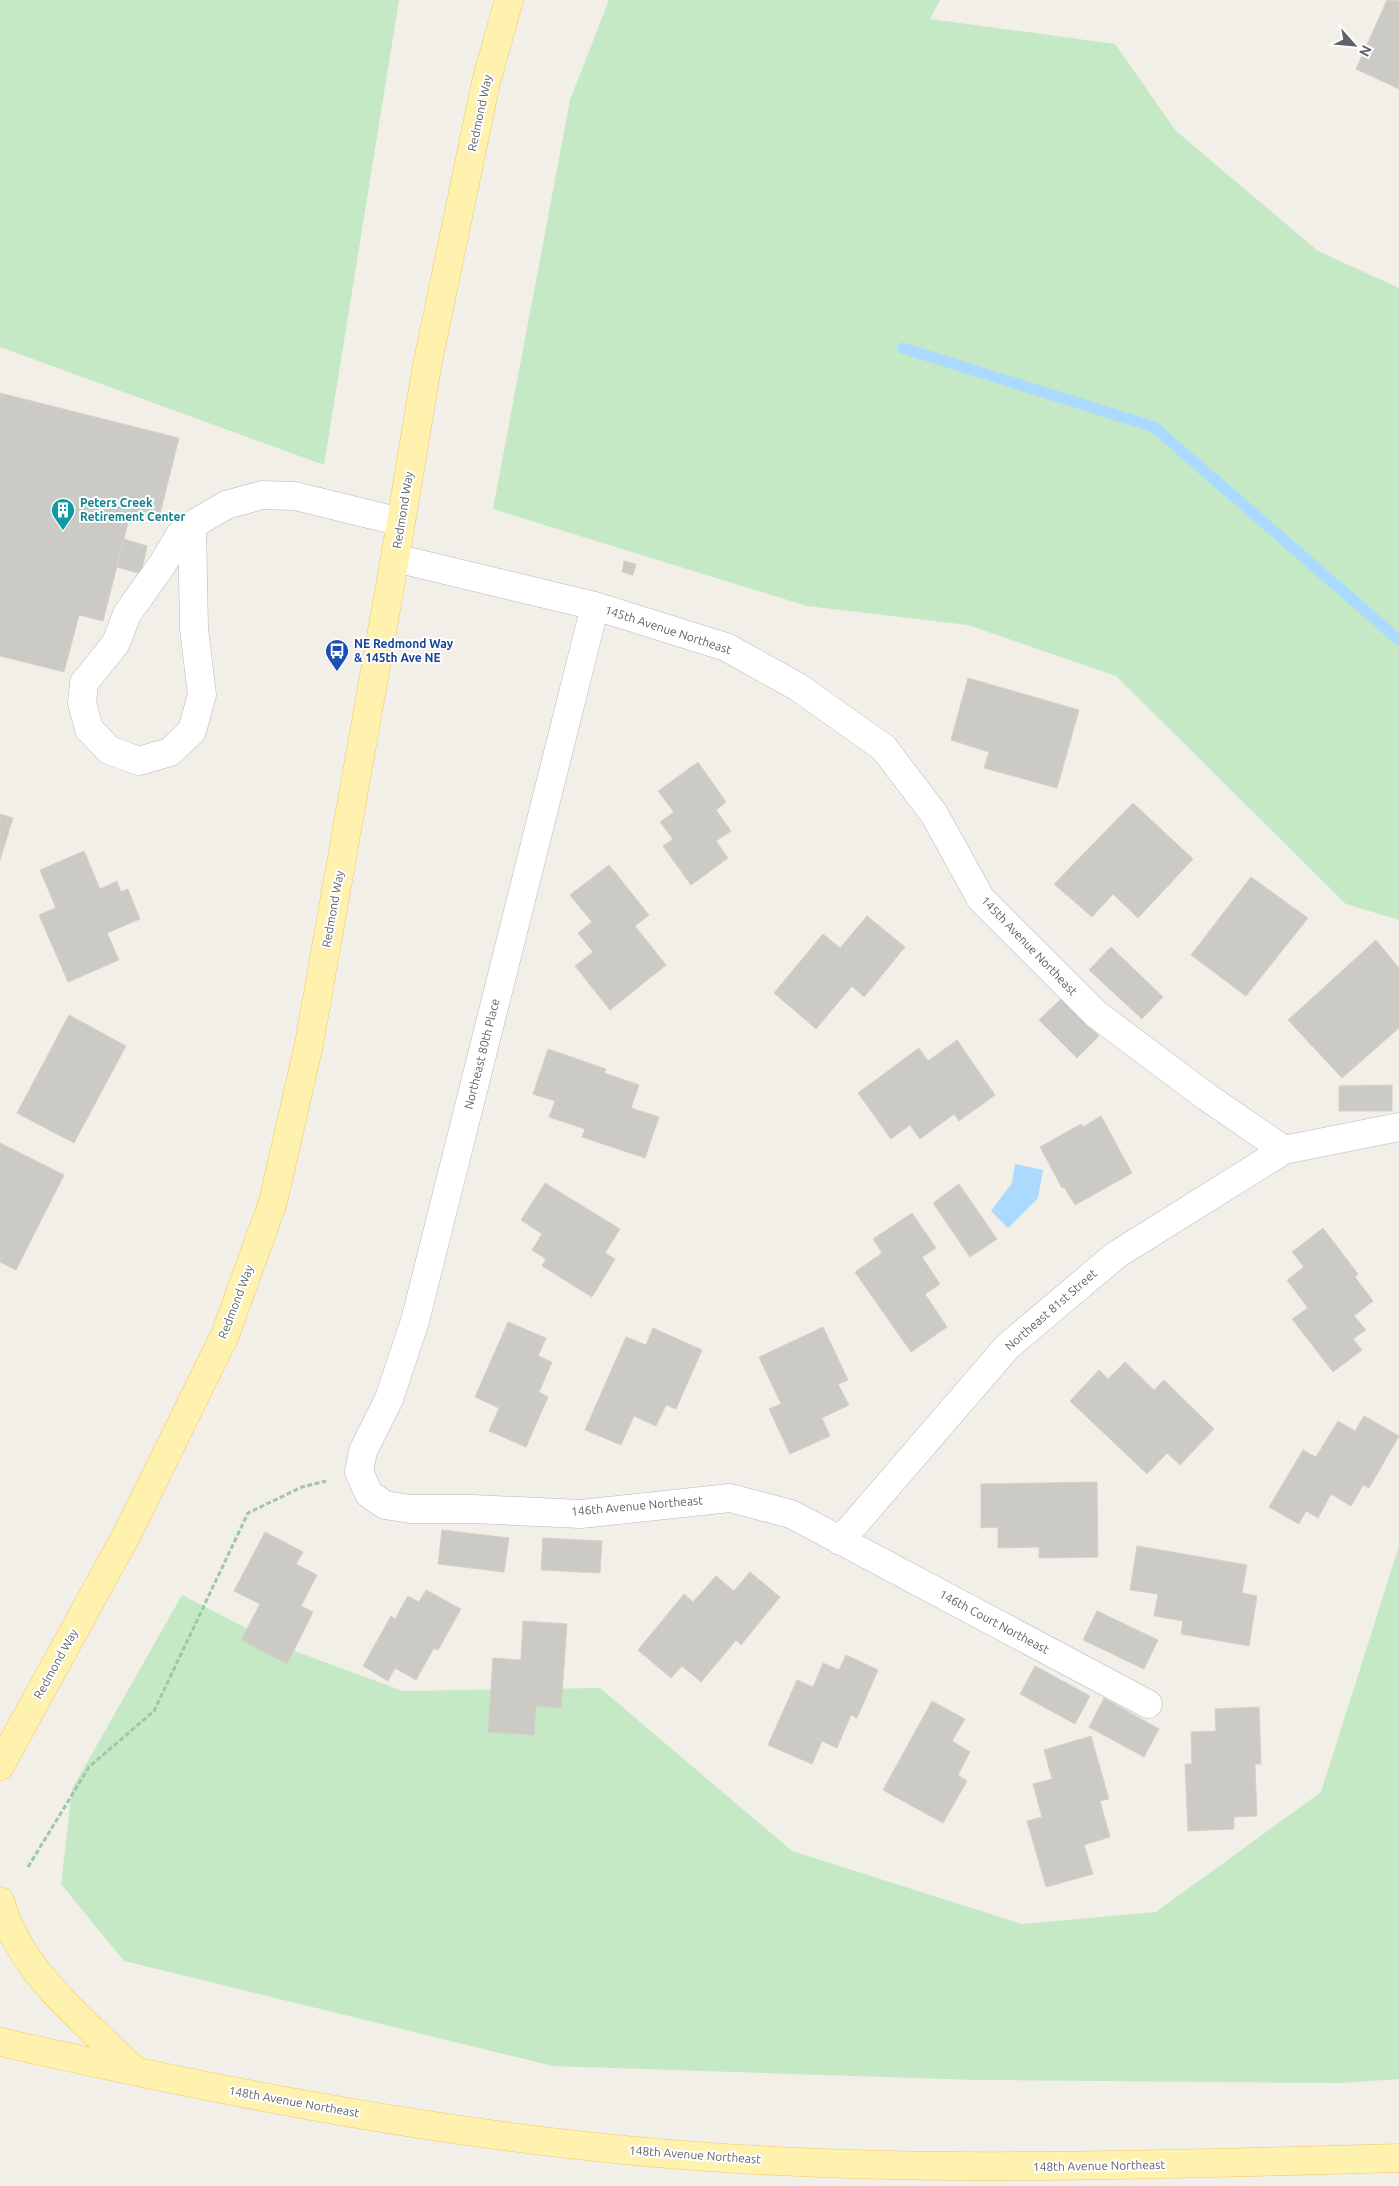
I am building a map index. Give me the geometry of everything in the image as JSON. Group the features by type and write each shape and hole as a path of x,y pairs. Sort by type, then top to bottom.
{"main road":[{"name":"Redmond Way","path":"0,1766 127,1534 225,1335 273,1202 309,1044 427,366 475,131 486,82 509,0"},
{"path":"0,1901 11,1930 34,1968 49,1986 135,2071"},
{"name":"148th Avenue Northeast","path":"0,2042 334,2110 548,2142 723,2158 898,2166 1073,2167 1399,2158"}],"street":[{"path":"192,525 194,629 202,695 192,731 170,752 139,761 109,750 89,730 82,703 84,683 116,643 128,614 162,565 179,536 192,525 226,505 262,495 295,496 401,522"},
{"name":"145th Avenue Northeast","path":"395,558 595,606 726,647 798,687 884,748 934,814 981,899 1096,1014 1207,1097 1284,1150"},
{"name":"Northeast 80th Place","path":"369,1494 359,1472 363,1451 389,1399 415,1321 595,606"},
{"path":"1284,1150 1399,1128"},
{"name":"Northeast 81st Street","path":"840,1541 1008,1346 1116,1255 1284,1150"},
{"name":"146th Avenue Northeast","path":"369,1494 385,1505 410,1509 473,1509 581,1514 730,1498 791,1514 840,1541"},
{"name":"146th Court Northeast","path":"840,1541 1148,1704"}],"path":[{"path":"28,1867 88,1767 154,1711 248,1513 302,1487"}],"green space":[{"path":"0,0 399,0 324,465 0,347"},
{"path":"609,0 940,0 930,19 1115,44 1176,131 1318,251 1399,288 1399,920 1346,904 1116,676 968,625 807,606 493,509 570,100"},
{"path":"1399,1546 1399,2079 1340,2083 977,2080 553,2066 124,1961 61,1884 72,1789 182,1595 281,1646 403,1691 600,1688 792,1851 1022,1924 1156,1912 1321,1792"}],"water":[{"path":"1015,1164 1043,1170 1038,1198 1008,1228 991,1211 1012,1183"}],"building":[{"path":"1387,0 1399,1 1399,89 1356,69"},
{"name":"Peters Creek Retirement Center","path":"0,393 179,438 158,522 130,515 103,621 79,615 64,672 0,656"},
{"path":"124,539 147,546 141,574 117,567"},
{"path":"624,561 636,564 633,575 622,572"},
{"path":"968,678 1079,710 1057,788 984,768 989,752 951,740"},
{"path":"698,762 726,802 716,810 731,831 716,841 728,858 691,885 663,846 673,839 660,822 674,812 658,791"},
{"path":"1133,803 1193,859 1138,918 1113,894 1092,917 1054,884"},
{"path":"0,814 13,818 0,860"},
{"path":"84,851 100,889 117,881 121,892 128,889 140,919 107,933 119,960 68,982 39,915 56,908 40,870"},
{"path":"609,865 649,915 635,926 666,965 610,1010 575,966 593,952 578,933 592,922 570,895"},
{"path":"1251,877 1308,918 1246,996 1191,955"},
{"path":"867,916 905,947 864,997 852,986 816,1029 774,993 823,934 840,948"},
{"path":"1376,940 1399,968 1399,1028 1342,1078 1288,1020"},
{"path":"1111,947 1163,997 1142,1019 1089,970"},
{"path":"1061,999 1099,1036 1077,1058 1039,1020"},
{"path":"69,1015 126,1046 74,1143 17,1113"},
{"path":"957,1040 995,1095 959,1121 954,1114 920,1139 910,1125 891,1139 858,1093 919,1048 928,1061"},
{"path":"548,1049 606,1069 604,1073 639,1085 631,1108 659,1117 645,1158 582,1137 585,1129 549,1117 555,1101 533,1094"},
{"path":"1392,1085 1392,1111 1339,1111 1339,1086"},
{"path":"1101,1116 1132,1173 1075,1205 1064,1187 1062,1188 1040,1147 1081,1124 1083,1127"},
{"path":"0,1143 64,1175 16,1270 0,1262"},
{"path":"545,1183 620,1229 605,1253 615,1259 592,1297 542,1266 546,1259 532,1250 542,1234 521,1220"},
{"path":"959,1184 997,1239 970,1257 933,1203"},
{"path":"912,1213 936,1248 922,1257 940,1284 925,1294 947,1327 911,1352 855,1272 882,1253 873,1239"},
{"path":"1323,1228 1358,1274 1355,1277 1373,1301 1354,1316 1366,1330 1353,1339 1362,1350 1333,1372 1292,1319 1308,1308 1287,1280 1304,1267 1292,1252"},
{"path":"508,1322 546,1338 538,1356 552,1362 539,1392 548,1397 526,1447 489,1431 499,1408 475,1397"},
{"path":"823,1327 848,1380 838,1384 849,1405 822,1418 830,1436 790,1454 769,1409 781,1404 759,1357"},
{"path":"653,1328 702,1350 676,1409 666,1405 656,1426 634,1416 621,1445 585,1430 626,1337 646,1345"},
{"path":"1125,1362 1154,1390 1164,1380 1214,1429 1180,1465 1167,1453 1147,1474 1070,1401 1099,1370 1108,1379"},
{"path":"1364,1416 1399,1436 1369,1488 1363,1485 1351,1506 1331,1494 1318,1518 1306,1511 1299,1524 1269,1507 1303,1450 1316,1457 1338,1421 1355,1431"},
{"path":"1097,1482 1098,1557 1039,1558 1039,1547 998,1548 998,1527 981,1528 981,1484"},
{"path":"442,1530 509,1538 504,1572 438,1564"},
{"path":"265,1532 303,1552 296,1564 317,1575 301,1606 313,1612 287,1664 241,1640 260,1604 234,1591"},
{"path":"543,1538 602,1541 600,1573 541,1570"},
{"path":"1137,1546 1247,1565 1242,1593 1257,1596 1249,1646 1181,1634 1183,1621 1154,1616 1158,1594 1130,1590"},
{"path":"750,1572 780,1597 741,1645 736,1640 701,1682 682,1666 671,1678 638,1650 684,1594 693,1602 716,1576 734,1591"},
{"path":"426,1590 461,1609 438,1650 434,1648 416,1680 395,1668 388,1681 363,1666 391,1616 395,1619 408,1596 419,1602"},
{"path":"1097,1611 1158,1640 1144,1669 1083,1640"},
{"path":"523,1621 567,1624 561,1708 536,1706 534,1735 488,1732 493,1658 521,1660"},
{"path":"846,1655 878,1670 857,1718 851,1715 837,1748 822,1741 812,1764 768,1745 797,1680 813,1687 823,1663 839,1670"},
{"path":"1035,1666 1090,1696 1075,1724 1020,1694"},
{"path":"1104,1698 1159,1729 1144,1757 1089,1727"},
{"path":"932,1701 965,1719 952,1741 970,1752 958,1775 967,1781 943,1823 883,1790"},
{"path":"1259,1707 1261,1764 1255,1764 1257,1816 1234,1817 1234,1829 1188,1831 1185,1764 1192,1764 1191,1732 1216,1731 1215,1709"},
{"path":"1091,1736 1109,1799 1100,1801 1110,1837 1084,1845 1093,1874 1046,1887 1027,1821 1042,1817 1033,1784 1052,1779 1044,1750"}],"waterway":[{"path":"903,348 1154,427 1399,640"}],"place":[{"name":"Peters Creek Retirement Center","path":"63,531"},
{"name":"NE Redmond Way & 145th Ave NE","path":"337,672"}]}
